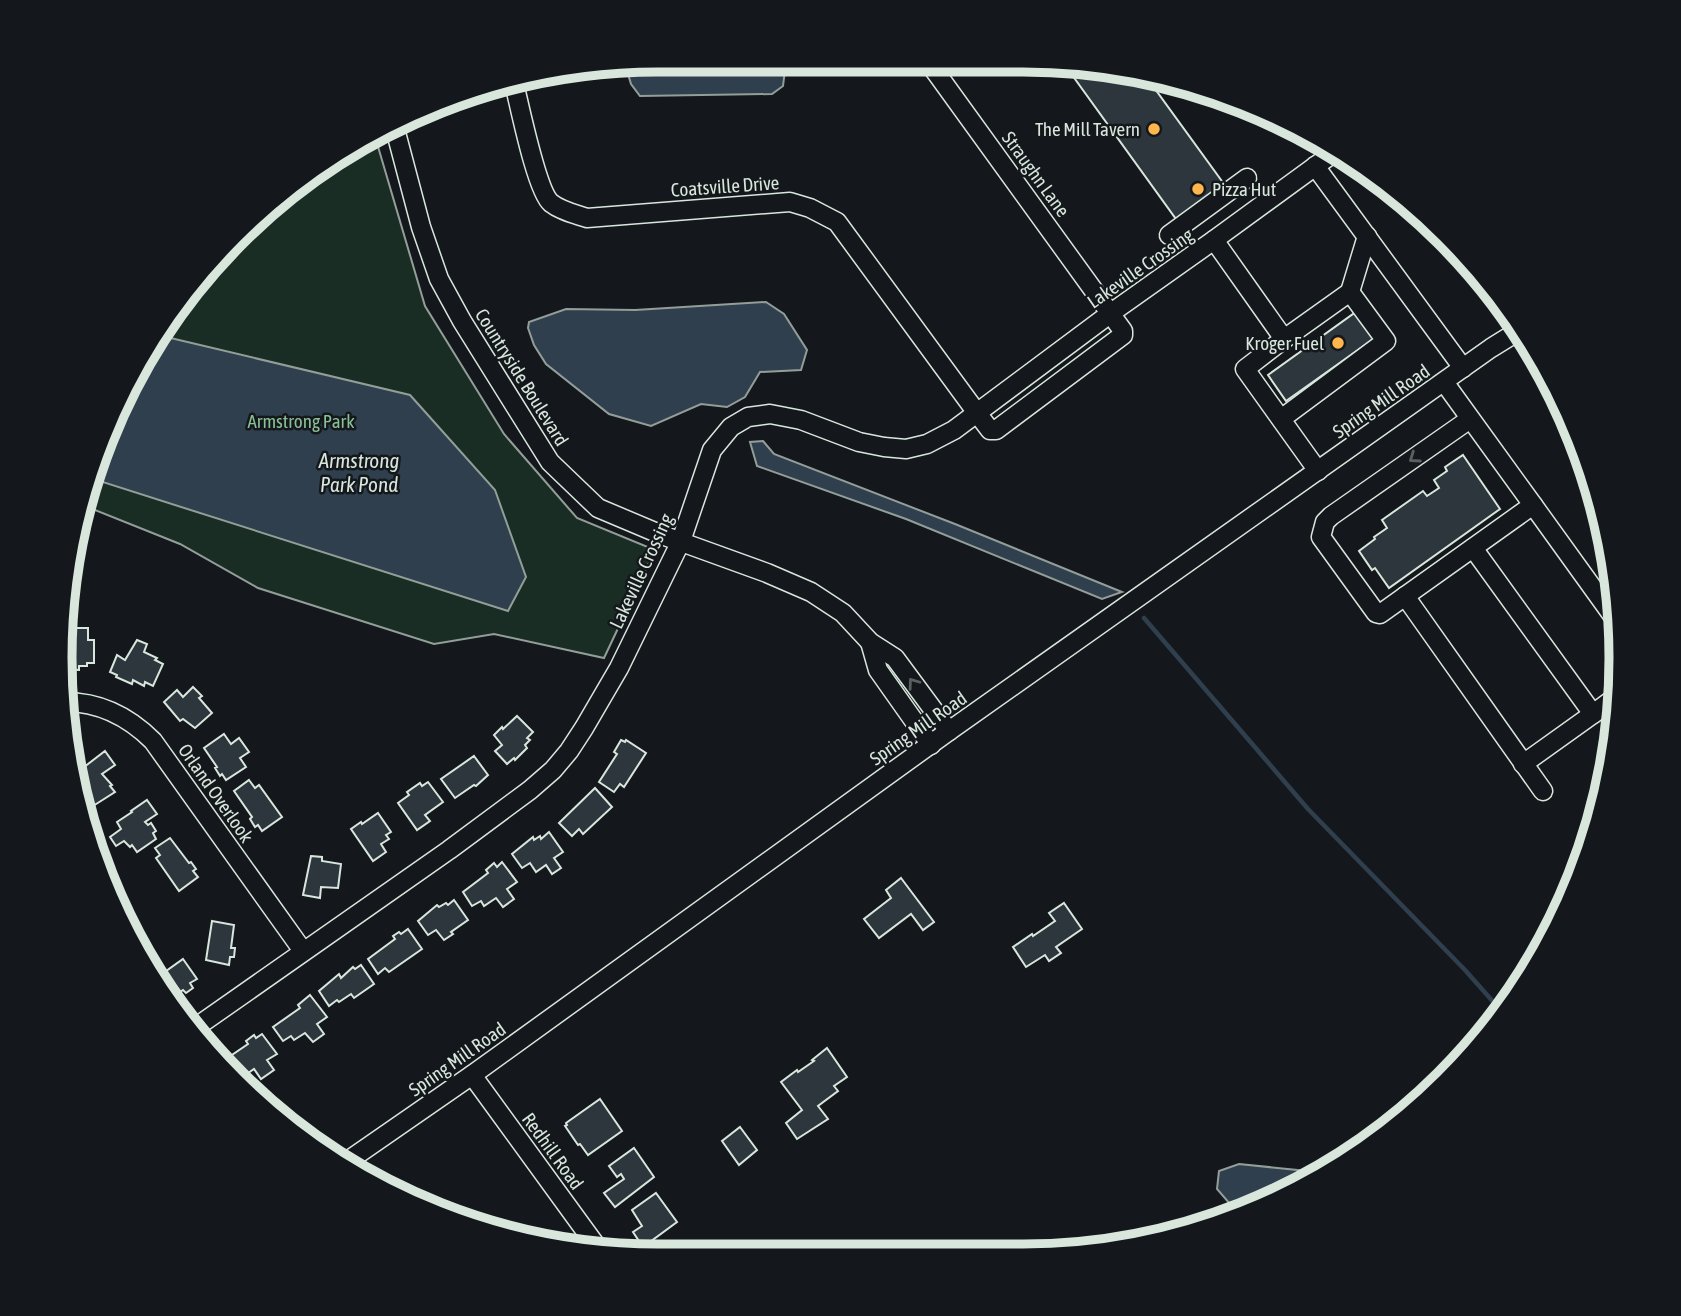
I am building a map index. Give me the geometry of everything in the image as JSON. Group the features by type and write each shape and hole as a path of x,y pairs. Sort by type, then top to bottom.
{"street":[{"name":"Straughn Lane","path":"936,72 1111,313"},
{"name":"Coatsville Drive","path":"516,90 537,175 549,202 562,209 587,218 790,202 810,208 838,222 977,413"},
{"name":"Countryside Boulevard","path":"396,133 421,227 439,279 462,321 550,462 598,509 767,573 811,592 843,613 870,642 895,658 949,732"},
{"name":"Lakeville Crossing","path":"200,1024 449,850 553,770 584,728 619,668 681,541 712,450 731,427 748,417 769,414 801,420 859,442 884,447 906,449 927,444 954,430 1327,157"},
{"path":"1315,166 1463,368"},
{"path":"1169,234 1247,178"},
{"path":"1318,471 1245,369 1350,292 1367,236"},
{"path":"1214,240 1284,339"},
{"path":"1282,419 1386,341 1350,292"},
{"path":"977,413 990,430 996,430 1060,383 1123,335 1111,313"},
{"name":"Spring Mill Road","path":"352,1157 472,1075 949,732 1512,335"},
{"path":"1444,382 1607,607"},
{"path":"1470,419 1331,516 1322,530 1321,537 1376,613 1380,614 1533,505"},
{"path":"1473,548 1593,714"},
{"path":"1405,596 1543,790"},
{"path":"870,642 878,670 931,745"},
{"name":"Orland Overlook","path":"74,702 105,708 142,730 153,741 303,951"},
{"path":"1523,764 1607,703"},
{"name":"Redhill Road","path":"472,1075 589,1240"}],"green space":[{"name":"Armstrong Park","path":"377,144 425,306 504,434 577,518 655,550 604,658 494,634 434,644 258,588 180,544 91,509 116,434 132,399 150,365 193,301 243,243 301,193"}],"water":[{"path":"785,72 783,86 772,94 640,96 631,84 628,73"},
{"path":"766,302 784,314 807,350 801,370 760,372 745,397 727,407 701,404 651,426 609,414 546,364 534,345 528,328 529,322 566,309 635,310"},
{"name":"Armstrong Park Pond","path":"168,337 410,395 495,490 526,577 508,611 100,481 132,399"},
{"path":"763,441 774,454 1122,592 1102,599 906,519 757,466 750,442"},
{"path":"1239,1164 1307,1171 1232,1205 1217,1189 1219,1171"}],"building":[{"path":"1071,74 1153,87 1224,184 1176,219"},
{"path":"1360,309 1379,335 1286,401 1268,375"},
{"path":"1463,455 1500,509 1389,588 1359,551 1387,528 1382,520 1423,491 1427,496 1439,488 1434,480 1447,471 1445,467"},
{"path":"75,628 88,628 88,640 94,640 94,663 79,666 79,670 72,670"},
{"path":"137,640 147,644 144,652 163,664 153,686 145,682 144,686 133,680 132,684 110,672 117,655 125,660"},
{"path":"193,687 212,713 195,728 183,719 180,721 164,702 177,690 183,697"},
{"path":"517,716 533,732 527,738 530,740 525,745 527,748 507,764 495,751 502,745 494,735"},
{"path":"224,734 231,744 239,738 249,752 240,758 246,767 226,780 222,774 220,776 204,748"},
{"path":"621,740 626,740 646,753 624,787 620,784 614,792 599,782 617,754 614,752"},
{"path":"105,751 115,765 102,774 115,792 93,806 82,768"},
{"path":"474,756 488,775 476,786 455,798 441,779"},
{"path":"249,780 255,788 259,785 282,817 262,831 258,825 255,827 250,819 252,817 234,791"},
{"path":"428,782 443,802 425,815 430,821 417,830 398,803 409,795 407,792 420,783 422,786"},
{"path":"595,788 612,807 583,834 579,829 572,836 559,823"},
{"path":"147,800 157,814 145,822 148,825 151,823 156,831 153,833 156,839 137,852 132,845 130,847 124,841 116,846 110,837 121,829 117,822"},
{"path":"378,813 391,832 386,835 389,839 381,844 386,852 373,861 351,829"},
{"path":"549,832 563,852 554,858 561,868 552,874 546,865 536,872 530,863 522,868 512,854 533,837 534,840 540,836 541,839"},
{"path":"170,838 189,863 191,862 198,877 179,891 156,858 160,855 155,848"},
{"path":"311,856 341,864 338,888 321,887 320,898 303,895"},
{"path":"502,862 517,882 507,889 514,899 503,907 496,898 484,906 481,901 472,906 463,892 488,873 486,870 494,863 497,867"},
{"path":"901,878 934,922 923,930 911,914 879,938 864,919 891,898 886,890"},
{"path":"454,900 468,920 444,940 436,930 428,935 418,921 437,905 448,905"},
{"path":"1064,903 1082,929 1056,947 1061,953 1049,961 1045,955 1026,967 1013,947 1055,921 1049,913"},
{"path":"212,921 234,925 231,948 235,948 234,957 230,957 229,965 206,960"},
{"path":"408,929 422,949 389,972 385,968 378,974 368,959 395,939 393,936"},
{"path":"183,959 197,979 190,983 193,988 186,993 183,990 178,994 164,973"},
{"path":"361,965 374,984 354,998 351,994 329,1006 319,991 339,974 341,978 353,967 355,969"},
{"path":"310,995 327,1017 317,1024 324,1034 313,1042 305,1033 294,1040 291,1036 283,1041 273,1027 300,1008 298,1005"},
{"path":"262,1034 277,1054 267,1060 274,1070 261,1079 254,1069 245,1075 229,1057 248,1044 246,1041 254,1035 256,1038"},
{"path":"827,1048 847,1077 834,1086 838,1091 818,1106 828,1119 797,1139 786,1123 802,1110 781,1082 814,1061 812,1060"},
{"path":"600,1099 622,1131 588,1155 565,1126"},
{"path":"740,1127 757,1150 739,1165 722,1141"},
{"path":"634,1148 654,1177 615,1207 604,1193 624,1179 621,1174 617,1177 609,1166"},
{"path":"656,1193 677,1222 647,1244 641,1244 633,1232 642,1226 632,1210"}],"waterway":[{"path":"1144,618 1308,809 1495,1004"}],"place":[{"name":"The Mill Tavern","path":"1154,129"},
{"name":"Pizza Hut","path":"1198,189"},
{"name":"Kroger Fuel","path":"1338,343"}]}
